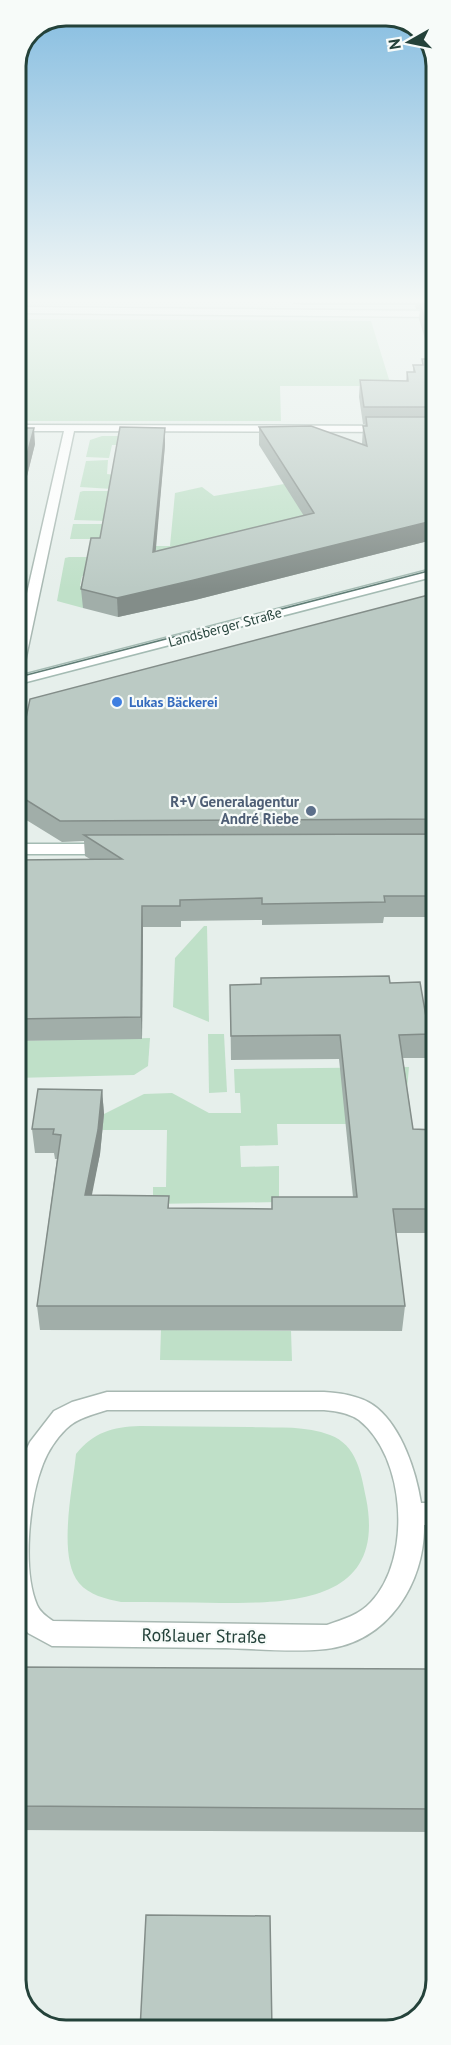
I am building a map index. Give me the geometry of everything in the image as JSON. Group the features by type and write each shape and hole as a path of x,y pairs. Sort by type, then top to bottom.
{"street":[{"path":"26,428 425,429"},
{"path":"26,626 70,428"},
{"name":"Landsberger Straße","path":"26,678 425,575"},
{"path":"26,849 127,849"},
{"name":"Roßlauer Straße","path":"26,1478 41,1444 59,1420 86,1406 118,1400 342,1402 366,1413 386,1434 423,1514 399,1582 388,1599 373,1618 351,1630 327,1637 52,1634 37,1625 26,1611"}],"green space":[{"path":"26,398 280,398 281,421 26,421"},
{"path":"102,436 156,436 155,445 112,445 109,458 86,457 90,440"},
{"path":"108,460 107,474 115,475 112,489 80,487 86,461"},
{"path":"284,484 352,516 167,550 149,550 150,546 170,546 175,493 202,487 214,496"},
{"path":"112,491 107,521 74,520 80,492"},
{"path":"73,524 107,524 104,539 70,539"},
{"path":"92,557 88,575 82,576 80,586 86,586 83,608 57,601 65,558"},
{"path":"204,926 207,926 209,1022 173,1007 175,958"},
{"path":"208,1034 224,1034 227,1092 209,1093"},
{"path":"150,1038 148,1066 134,1075 26,1078 26,1041"},
{"path":"409,1067 405,1112 346,1124 277,1124 278,1145 240,1146 241,1167 279,1166 279,1202 153,1204 153,1187 166,1187 167,1130 102,1130 104,1114 144,1094 172,1093 209,1113 241,1113 240,1093 235,1093 234,1069"},
{"path":"161,1330 291,1331 292,1361 160,1360"},
{"path":"140,1426 290,1428 320,1432 339,1440 352,1453 356,1461 366,1498 369,1532 362,1558 348,1577 328,1590 277,1601 248,1603 121,1602 88,1591 79,1583 72,1571 69,1557 68,1521 76,1454 90,1440 104,1432"}],"building":[{"path":"363,398 425,398 425,407 364,407"},
{"path":"366,417 425,417 425,523 117,598 81,589 91,538 100,538 120,427 165,428 153,552 314,513 259,427 311,426 367,446 363,426 367,426"},
{"path":"26,428 34,428 26,458"},
{"path":"425,596 425,819 60,821 26,800 26,718 30,699"},
{"path":"425,834 425,896 384,896 385,902 262,904 262,898 180,900 180,906 142,906 141,1017 26,1019 26,860 122,859 84,835"},
{"path":"389,976 390,983 420,982 425,1014 426,1034 399,1035 413,1129 426,1130 426,1209 393,1209 405,1306 37,1306 61,1135 53,1134 54,1129 32,1129 38,1089 102,1090 98,1130 85,1195 169,1196 168,1208 272,1209 272,1197 357,1197 340,1035 231,1036 230,985 261,984 261,978"},
{"path":"26,1667 426,1669 426,1809 26,1806"},
{"path":"146,1915 270,1916 272,2019 141,2019"}],"tram line":[{"path":"26,675 425,572"}],"place":[{"name":"Lukas Bäckerei","path":"117,702"},
{"name":"R+V Generalagentur André Riebe","path":"311,811"}]}
